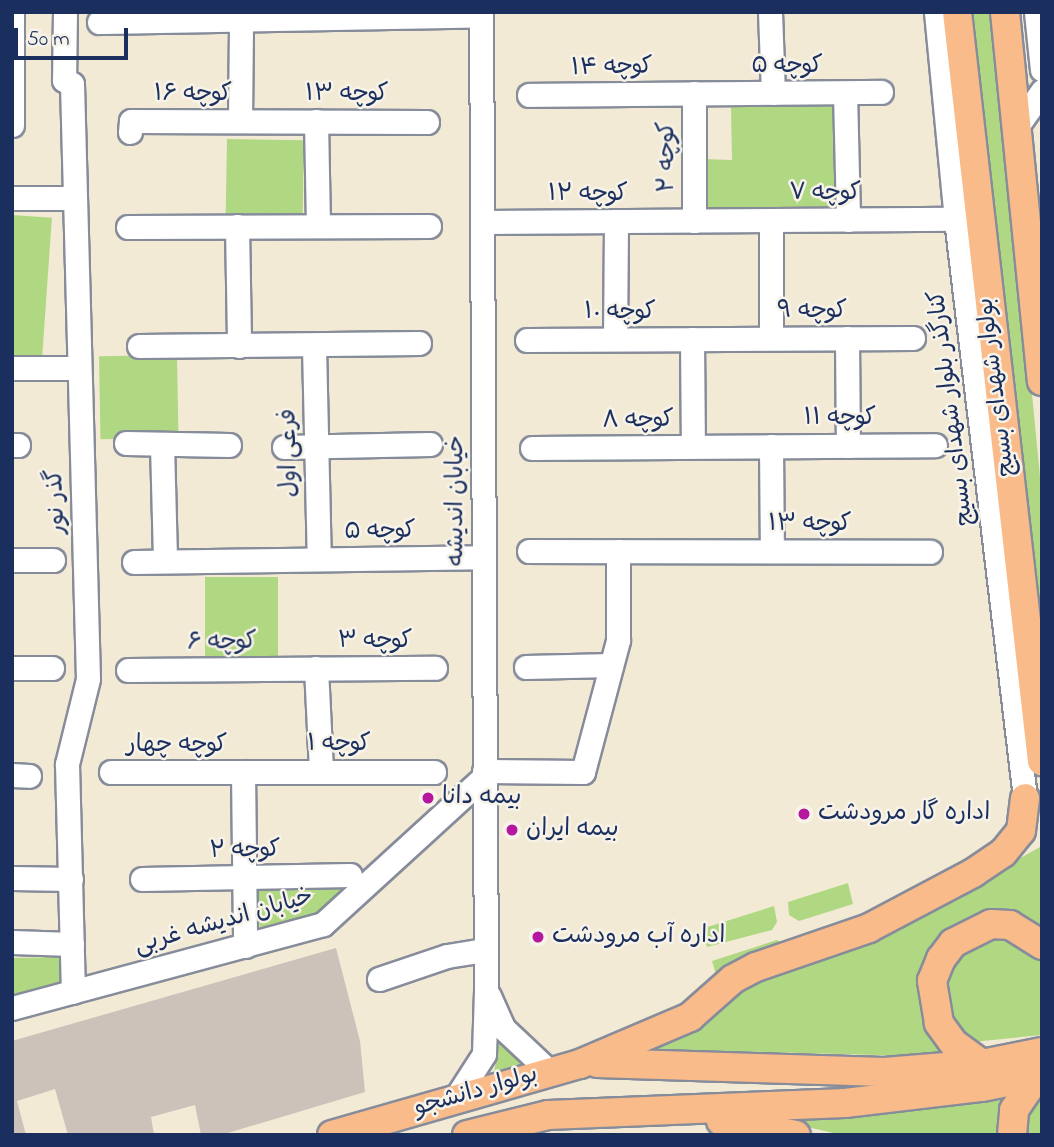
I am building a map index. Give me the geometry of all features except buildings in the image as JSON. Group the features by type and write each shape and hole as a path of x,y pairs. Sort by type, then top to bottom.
{"main road":[{"name":"بولوار شهدای بسیج","path":"957,12 971,154 1042,761"},
{"name":"بولوار شهدای بسیج","path":"1005,12 1042,381"},
{"path":"580,1064 690,1017 733,979 756,967 869,928 973,873 1003,853 1021,831 1026,798"},
{"path":"982,1063 954,1044 939,1023 932,981 941,960 953,943 991,925 1010,925 1042,945"},
{"path":"580,1064 661,1062 884,1072 982,1063 1040,1068"},
{"name":"بولوار دانشجو","path":"332,1135 457,1096 580,1064"},
{"path":"656,1111 845,1103 1040,1068"},
{"path":"1012,1135 1014,1110 1040,1068"},
{"path":"656,1111 796,1135"},
{"name":"بولوار دانشجو","path":"467,1135 548,1115 656,1111"}],"street":[{"name":"گذر نور","path":"65,12 64,80 72,84 72,198 88,680 66,764 73,992"},
{"path":"771,12 773,93"},
{"name":"کنارگذر بلوار شهدای بسیج","path":"936,12 956,219 1026,798"},
{"path":"1036,12 1042,70"},
{"path":"12,13 13,125"},
{"path":"100,22 165,16 241,19 317,14 481,14"},
{"name":"خیابان اندیشه","path":"457,1096 484,1054 486,990 481,14"},
{"path":"240,121 241,19"},
{"path":"1016,128 1042,91"},
{"name":"کوچه ۵","path":"694,93 881,92"},
{"name":"کوچه ۱۴","path":"529,95 694,93"},
{"name":"کوچه ۲","path":"694,93 694,221"},
{"path":"845,93 848,220"},
{"path":"944,93 971,154"},
{"name":"کوچه ۱۶","path":"130,132 131,121 267,121"},
{"name":"کوچه ۱۳","path":"267,121 427,121"},
{"path":"316,121 318,226"},
{"path":"12,198 72,198"},
{"name":"کوچه ۷","path":"694,221 956,219"},
{"name":"کوچه ۱۲","path":"482,222 694,221"},
{"path":"771,221 771,338"},
{"path":"615,339 616,222"},
{"path":"237,226 239,346"},
{"path":"128,227 429,226"},
{"path":"847,338 848,446"},
{"name":"کوچه ۹","path":"702,339 913,338"},
{"path":"693,446 702,339"},
{"name":"کوچه ۱۰","path":"527,340 702,339"},
{"path":"139,346 314,346 419,342"},
{"name":"فرعی اول","path":"314,346 319,559"},
{"path":"12,368 79,368"},
{"path":"126,443 229,445"},
{"path":"162,444 165,561"},
{"path":"284,447 430,444"},
{"name":"کوچه ۱۱","path":"746,446 935,445"},
{"name":"کوچه ۸","path":"531,448 746,446"},
{"path":"771,446 772,551"},
{"path":"484,774 583,772 618,640 618,551 529,551"},
{"name":"کوچه ۱۳","path":"618,551 930,552"},
{"name":"کوچه ۵","path":"319,559 484,557"},
{"path":"134,562 319,559"},
{"path":"12,560 53,560"},
{"path":"1003,613 1019,571"},
{"path":"526,667 611,665"},
{"path":"12,668 52,668"},
{"path":"316,668 321,772"},
{"name":"کوچه ۳","path":"316,668 435,668"},
{"name":"کوچه ۶","path":"128,670 316,668"},
{"name":"کوچه چهار","path":"111,772 243,772"},
{"path":"243,772 245,946"},
{"name":"کوچه ۱","path":"243,772 434,772"},
{"name":"خیابان اندیشه غربی","path":"12,1009 323,924 339,913 484,774"},
{"name":"کوچه ۲","path":"142,879 350,875"},
{"path":"12,878 71,879"},
{"path":"12,942 72,944"},
{"path":"379,979 446,956 484,950"},
{"path":"486,990 503,1028 549,1071"}],"shaded area":[{"path":"336,948 360,1041 365,1092 221,1135 201,1135 195,1105 151,1117 154,1135 68,1135 55,1089 17,1101 26,1135 12,1135 12,1041"}],"green space":[{"path":"972,12 995,12 1042,497 1042,644 996,256"},
{"path":"835,105 841,217 703,211 703,159 732,160 731,106"},
{"path":"227,139 304,140 303,221 226,220"},
{"path":"12,215 52,218 42,364 12,362"},
{"path":"177,355 178,438 100,439 99,356"},
{"path":"205,577 278,577 278,659 205,659"},
{"path":"1040,847 1042,931 1026,920 936,949 954,1057 644,1049 760,977 868,944"},
{"path":"848,883 853,904 799,921 789,915 788,902"},
{"path":"256,884 362,884 327,914 260,934"},
{"path":"774,906 777,922 772,930 707,947 701,929"},
{"path":"999,934 1042,960 1042,1035 972,1042 948,1011 943,979 964,948"},
{"path":"777,940 784,944 718,981 712,961"},
{"path":"63,957 64,990 12,1003 12,958"},
{"path":"499,1041 524,1064 494,1073"},
{"path":"1042,1095 1042,1135 1024,1135 1026,1111"},
{"path":"1007,1097 1000,1114 1000,1135 842,1135 756,1115 851,1116"}],"place":[{"name":"بیمه دانا","path":"428,798"},
{"name":"اداره گار مرودشت","path":"804,814"},
{"name":"بیمه ایران","path":"512,830"},
{"name":"اداره آب مرودشت","path":"538,937"}]}
